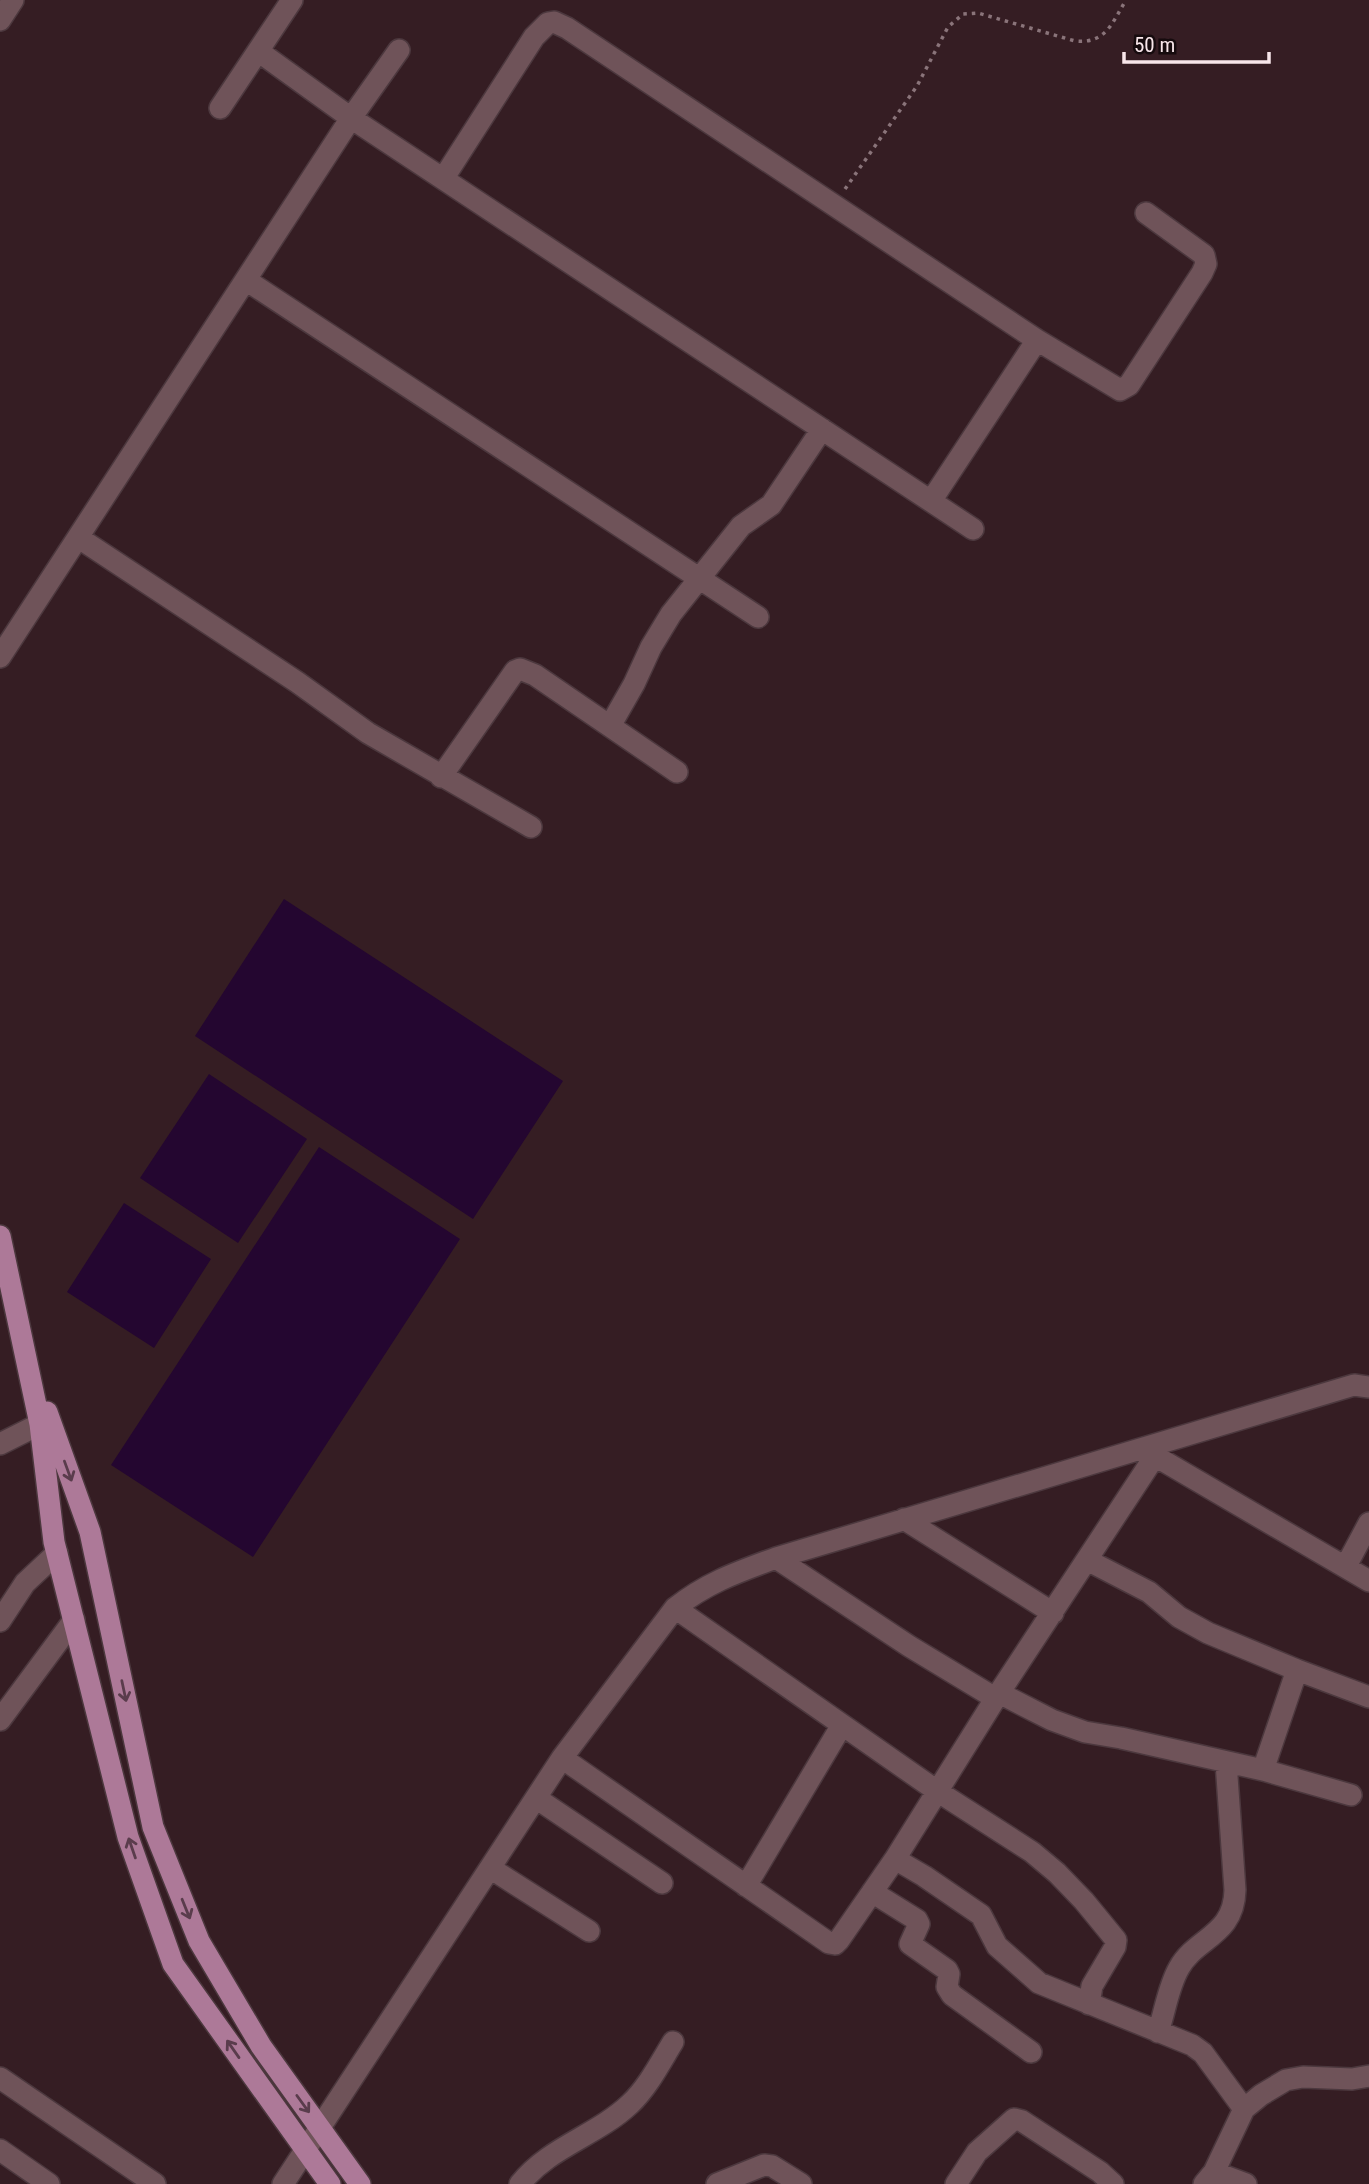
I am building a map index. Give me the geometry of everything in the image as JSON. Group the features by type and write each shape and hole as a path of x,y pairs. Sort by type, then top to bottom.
{"main road":[{"path":"0,1236 6,1295 90,1532 153,1826 199,1941 261,2046 360,2184"},
{"path":"28,1361 40,1424 57,1553 128,1837 173,1964 330,2184"}],"street":[{"path":"0,20 13,0"},
{"path":"220,108 292,0"},
{"path":"443,179 534,37 548,23 554,22 567,28 1037,340 1121,390 1129,386 1206,264 1204,255 1146,213"},
{"path":"0,657 351,118 399,50"},
{"path":"258,51 351,118 974,529"},
{"path":"246,280 758,617"},
{"path":"931,501 1037,340"},
{"path":"610,726 671,614 741,526 771,505 822,429"},
{"path":"79,538 297,682 368,733 530,827"},
{"path":"441,777 515,671 529,671 677,772"},
{"path":"283,2184 562,1758 675,1608 717,1580 776,1558 904,1519 1150,1452 1354,1385 1369,1387"},
{"path":"0,1444 40,1424"},
{"path":"562,1758 832,1944 838,1942 895,1859 997,1696 1087,1560 1150,1452"},
{"path":"1150,1452 1369,1581"},
{"path":"904,1519 1053,1613"},
{"path":"1346,1566 1369,1523"},
{"path":"0,1621 25,1583 57,1553"},
{"path":"776,1558 909,1646 990,1695 1005,1696 1052,1720 1085,1732 1264,1770 1352,1795"},
{"path":"1087,1560 1149,1592 1179,1617 1208,1633 1369,1697"},
{"path":"675,1608 937,1791 1046,1863 1084,1901 1116,1940 1115,1947 1092,1986 1089,2004"},
{"path":"0,1720 74,1620"},
{"path":"1264,1770 1297,1670"},
{"path":"746,1886 842,1725"},
{"path":"1158,2032 1177,1971 1186,1959 1225,1923 1234,1903 1226,1762"},
{"path":"536,1798 662,1883"},
{"path":"895,1859 981,1915 997,1946 1039,1983 1192,2045 1202,2053 1244,2109"},
{"path":"490,1868 589,1931"},
{"path":"872,1892 917,1920 919,1924 911,1944 947,1970 947,1987 952,1995 1031,2052"},
{"path":"520,2184 540,2162 629,2105 649,2081 673,2042"},
{"path":"1243,2183 1209,2178 1244,2109 1286,2080 1303,2077 1360,2079 1369,2076"},
{"path":"0,2078 155,2184"},
{"path":"956,2184 977,2152 1014,2119 1022,2121 1101,2172 1113,2184"},
{"path":"0,2150 48,2184"},
{"path":"718,2184 764,2165 772,2166 801,2184"}],"path":[{"path":"834,205 917,86 948,27 963,14 978,12 1075,41 1088,42 1096,40 1108,29 1126,0"}],"shaded area":[{"path":"284,899 563,1081 473,1219 195,1036"},
{"path":"209,1074 307,1139 238,1243 140,1178"},
{"path":"319,1147 460,1239 253,1557 111,1465"},
{"path":"124,1203 211,1259 154,1348 67,1292"}]}
